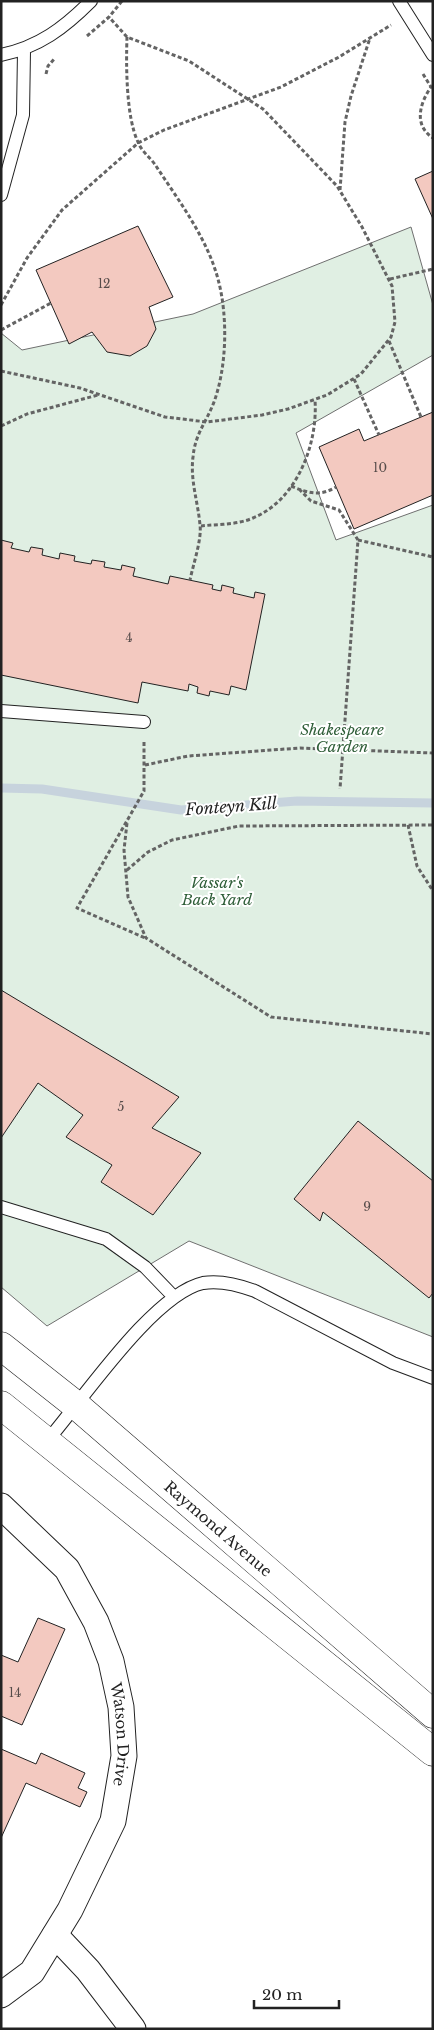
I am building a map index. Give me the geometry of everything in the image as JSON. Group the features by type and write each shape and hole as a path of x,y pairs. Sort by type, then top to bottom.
{"main road":[{"name":"Raymond Avenue","path":"1,1346 77,1406 433,1714"},
{"path":"1,1404 433,1752"}],"street":[{"name":"Watson Drive","path":"1,1506 67,1569 96,1622 111,1661 121,1707 124,1756 113,1821 70,1910 32,1972 1,1995"},
{"path":"55,1935 88,1970 133,2029"}],"lane":[{"path":"1,56 24,50 51,35 91,1"},
{"path":"399,1 433,55"},
{"path":"1,195 23,115 24,50"},
{"path":"1,712 144,722"},
{"path":"1,1207 106,1239 145,1267 174,1297"},
{"path":"47,1441 136,1333 174,1297 204,1283 240,1285 279,1302 393,1363 433,1378"}],"path":[{"path":"83,38 109,17 122,1"},
{"path":"1,371 40,378 98,394 166,417 206,422 262,415 315,400 354,378 388,340 395,322 390,279 340,190 263,109 249,98 189,62 127,38 109,17"},
{"path":"1,305 27,258 62,210 138,143 164,130 281,88 395,23"},
{"path":"340,190 345,122 350,96 370,37"},
{"path":"127,38 129,97 138,143 150,157 186,212 214,267 218,280 223,316 222,362 218,392 206,422 198,430 192,460 200,526 190,580"},
{"path":"44,80 48,66 60,54"},
{"path":"421,70 431,87 421,106 420,120 424,130 433,138"},
{"path":"390,279 433,269"},
{"path":"1,330 51,303"},
{"path":"388,340 421,417"},
{"path":"354,378 379,435"},
{"path":"1,426 27,414 98,394"},
{"path":"200,526 252,519 277,503 291,486 312,443 316,425 315,400"},
{"path":"291,486 320,494 336,487"},
{"path":"298,489 311,501 339,510 358,540 340,789"},
{"path":"358,540 433,557"},
{"path":"144,722 144,791 77,908 146,938 271,1016 433,1034"},
{"path":"144,765 188,756 300,748 433,753"},
{"path":"127,823 124,850 128,897 146,938"},
{"path":"408,825 417,866 433,891"},
{"path":"126,871 148,852 172,840 240,826 433,825"}],"green space":[{"name":"Vassar's Back Yard","path":"411,227 433,305 433,355 296,433 336,540 433,505 433,1337 189,1241 47,1326 1,1287 1,333 22,350 193,314"}],"building":[{"path":"433,171 433,219 415,179"},
{"path":"138,226 173,297 149,307 156,329 147,346 130,356 107,352 92,332 69,344 36,270"},
{"path":"433,412 433,495 354,529 319,447 359,429 364,441"},
{"path":"1,540 13,543 11,548 29,552 31,547 43,549 42,555 59,559 60,553 75,556 74,561 91,564 92,560 105,562 104,567 121,570 122,565 135,568 133,576 168,584 170,576 213,585 212,589 221,591 222,585 234,588 233,593 254,598 255,592 265,594 246,690 231,686 229,695 210,691 209,696 197,693 198,687 189,684 188,691 142,682 138,703 1,675"},
{"path":"1,990 179,1097 152,1128 201,1153 153,1215 101,1182 112,1165 66,1137 83,1115 38,1083 1,1138"},
{"path":"358,1121 433,1181 433,1293 429,1298 323,1212 320,1221 294,1199"},
{"path":"38,1618 65,1629 22,1725 1,1716 1,1655 18,1662"},
{"path":"1,1749 36,1764 41,1753 85,1773 78,1788 87,1792 80,1807 26,1783 1,1838"}],"waterway":[{"name":"Fonteyn Kill","path":"1,788 42,789 181,810 297,801 433,803"}],"park label":[{"name":"Shakespeare Garden","path":"342,738"}]}
